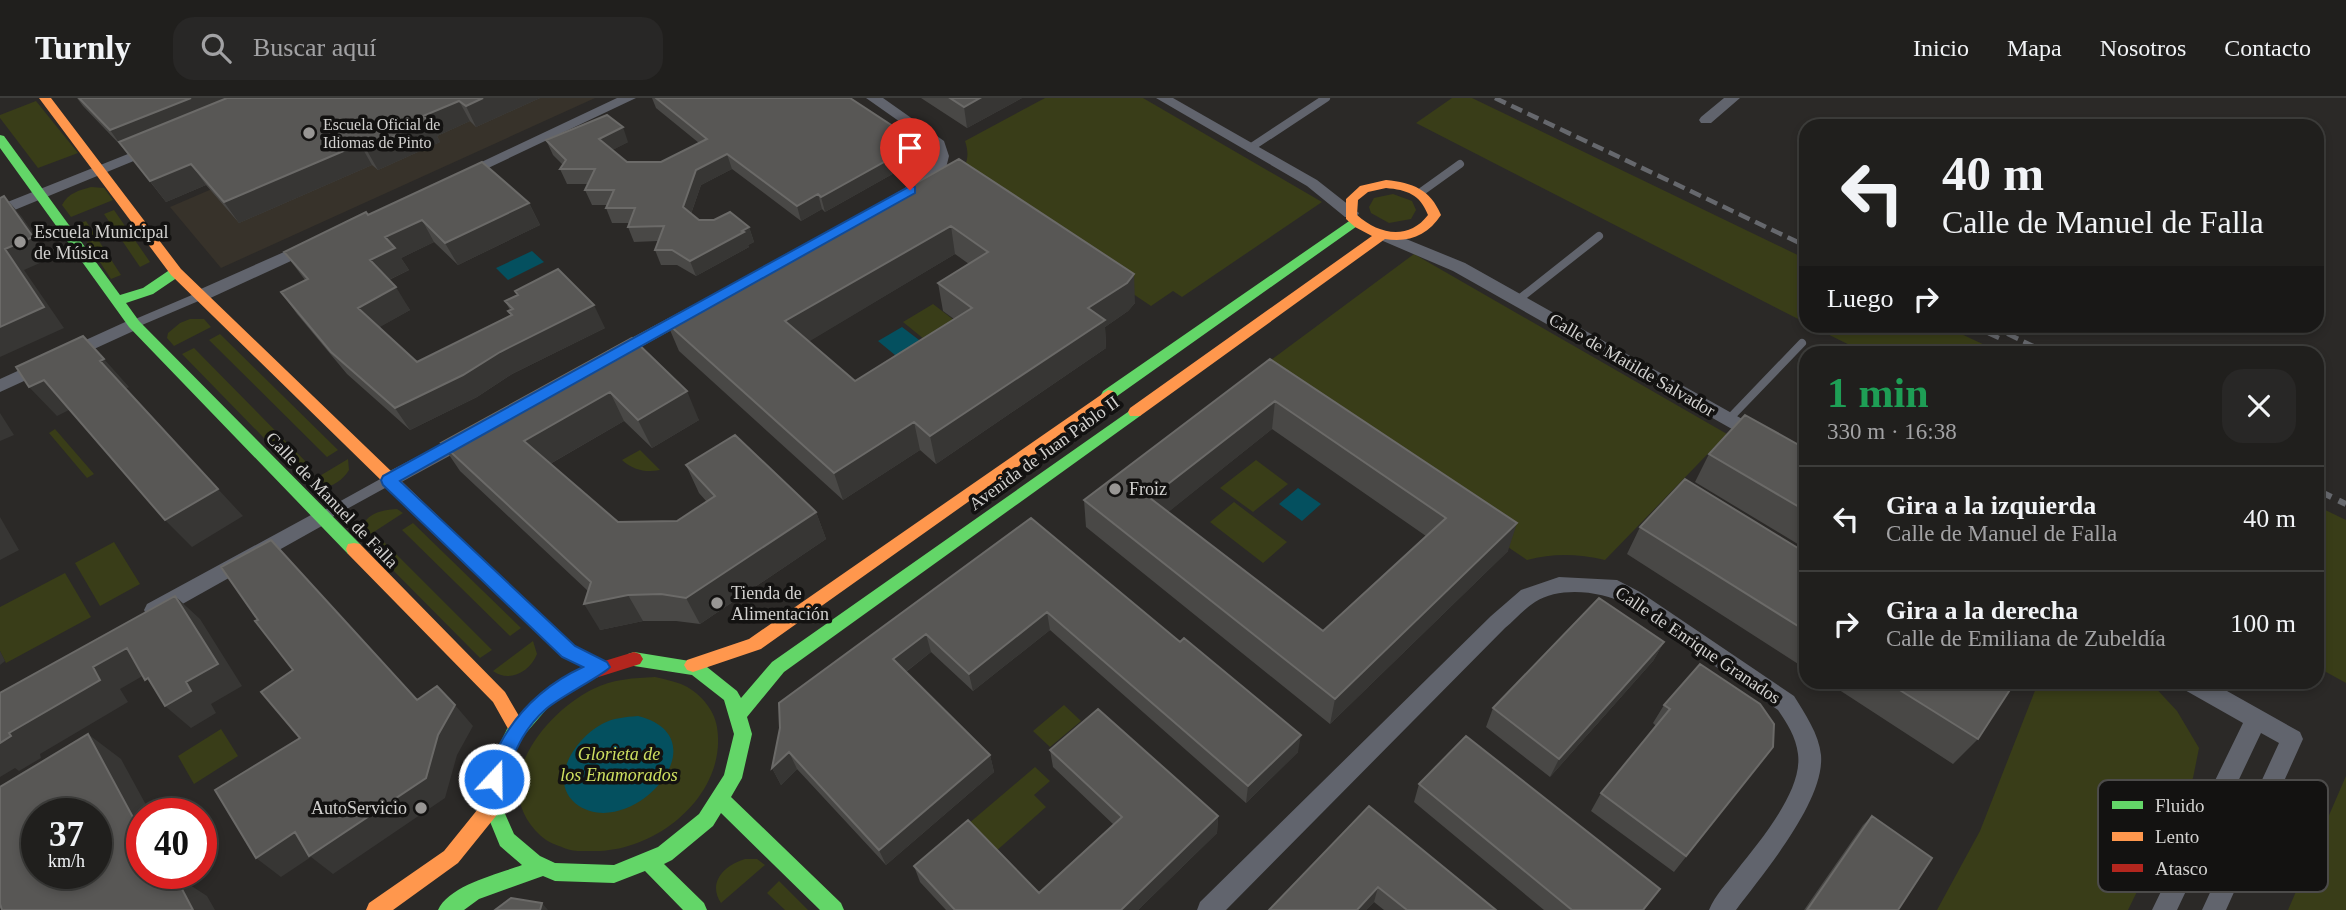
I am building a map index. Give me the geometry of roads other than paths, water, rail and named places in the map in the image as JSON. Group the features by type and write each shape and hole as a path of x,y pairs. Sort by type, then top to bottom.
{"street":[{"path":"45,98 176,272 568,652 601,667"},
{"path":"444,184 629,98"},
{"path":"873,98 937,141 941,148 941,165 931,176 898,196"},
{"path":"1163,98 1312,183 1366,230 1385,236 1415,235 1432,224 1435,215 1434,207 1421,192 1398,184 1336,189 1312,183"},
{"path":"1706,120 1733,98"},
{"name":"Calle de Manuel de Falla","path":"0,139 134,324 499,697 517,728"},
{"path":"0,211 167,142"},
{"path":"1353,217 1352,199 1364,188"},
{"name":"Avenida de Juan Pablo II","path":"692,665 755,644 1353,217"},
{"name":"Calle de Matilde Salvador","path":"1432,224 1426,235 1430,244 1459,267"},
{"name":"Avenida de Juan Pablo II","path":"739,713 778,667 1385,236"},
{"name":"Calle de Matilde Salvador","path":"1385,236 1459,267 1799,460"},
{"path":"200,296 320,241"},
{"path":"115,301 141,297 157,289 176,272"},
{"path":"603,361 710,301"},
{"path":"0,386 134,324"},
{"path":"389,480 485,427"},
{"path":"141,618 322,517"},
{"name":"Calle de Enrique Granados","path":"1209,910 1498,622 1528,596 1559,585 1610,586 1633,598 1786,703 1803,728 1810,759 1802,792 1780,830 1721,910"},
{"path":"634,659 663,659 692,665 711,675 729,694 739,713 743,736 740,764 723,802 680,844 650,863 610,874 571,876 541,868 516,852 499,828 493,805 494,779 503,753 517,728 539,704 569,682 601,667 634,659"},
{"path":"2203,689 2292,739 2273,780"},
{"path":"2227,780 2256,719"},
{"path":"723,802 834,910"},
{"path":"376,910 451,857 493,805"},
{"path":"650,863 696,910"},
{"path":"448,910 473,892 541,868"},
{"path":"2164,910 2173,892"},
{"path":"2214,910 2222,892"}],"lane":[{"path":"1250,148 1326,98"},
{"path":"1421,192 1460,164"},
{"path":"1518,300 1599,236"},
{"path":"134,324 200,296"},
{"path":"1799,346 1802,343"},
{"path":"1728,419 1799,346"},
{"path":"322,517 389,480"}],"water":[{"path":"532,251 544,262 508,280 496,268"},
{"path":"902,327 927,346 912,369 878,341"},
{"path":"1298,488 1321,504 1302,521 1279,504"},
{"path":"638,716 662,728 673,744 671,763 661,782 644,798 623,809 601,813 579,806 569,796 564,785 564,774 574,750 582,739 602,724"}],"railway":[{"path":"1495,98 1799,243"},
{"path":"1988,333 1999,338"},
{"path":"2006,333 2033,346"},
{"path":"2324,493 2346,504"}],"place":[{"name":"Escuela Oficial de Idiomas de Pinto","path":"309,133"},
{"name":"Escuela Municipal de Música","path":"20,242"},
{"name":"Froiz","path":"1115,489"},
{"name":"Tienda de Alimentación","path":"717,603"},
{"name":"AutoServicio","path":"421,808"}],"park label":[{"name":"Glorieta de los Enamorados","path":"619,764"}]}
